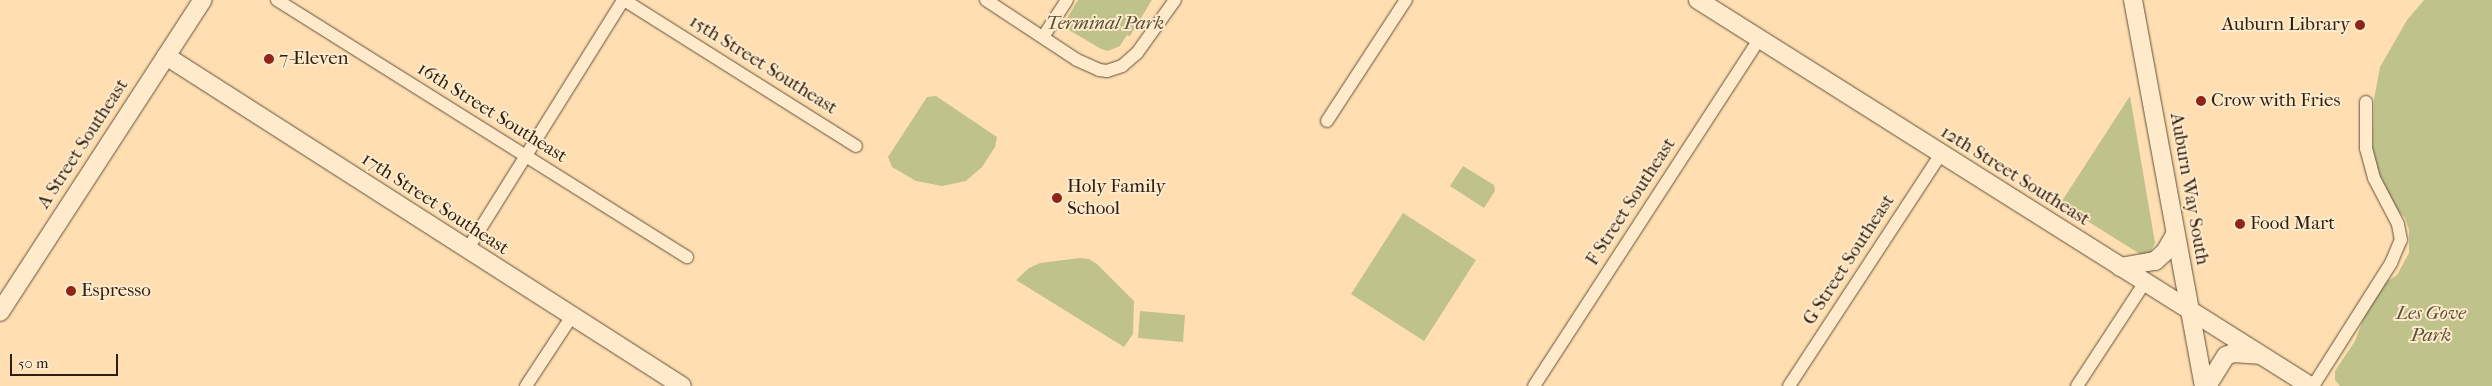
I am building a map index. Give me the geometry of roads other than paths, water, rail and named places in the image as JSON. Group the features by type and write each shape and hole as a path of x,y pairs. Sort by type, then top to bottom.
{"street":[{"name":"A Street Southeast","path":"0,312 203,0"},
{"name":"16th Street Southeast","path":"277,0 687,257"},
{"path":"467,250 524,155 624,0"},
{"name":"15th Street Southeast","path":"624,0 856,146"},
{"path":"986,0 1077,60 1099,70 1115,70 1122,66 1144,44 1175,0"},
{"path":"1043,37 1067,0"},
{"path":"1327,121 1406,0"},
{"name":"12th Street Southeast","path":"1698,0 2312,386"},
{"name":"Auburn Way South","path":"2133,0 2175,235 2205,386"},
{"name":"F Street Southeast","path":"1534,386 1759,39"},
{"name":"17th Street Southeast","path":"166,56 682,386"},
{"path":"2312,386 2382,278 2400,246 2400,230 2374,178 2366,149 2366,102"},
{"name":"G Street Southeast","path":"1789,386 1941,154"},
{"path":"2120,267 2155,261 2165,252 2175,235"},
{"path":"2077,386 2144,282"},
{"path":"526,386 572,316"},
{"path":"2205,386 2226,356 2244,353 2263,356"}],"place":[{"name":"Auburn Library","path":"2360,25"},
{"name":"7-Eleven","path":"269,59"},
{"name":"Crow with Fries","path":"2201,101"},
{"name":"Holy Family School","path":"1057,198"},
{"name":"Food Mart","path":"2240,224"},
{"name":"Espresso","path":"71,291"}],"park label":[{"name":"Terminal Park","path":"1105,24"},
{"name":"Les Gove Park","path":"2431,325"}]}
